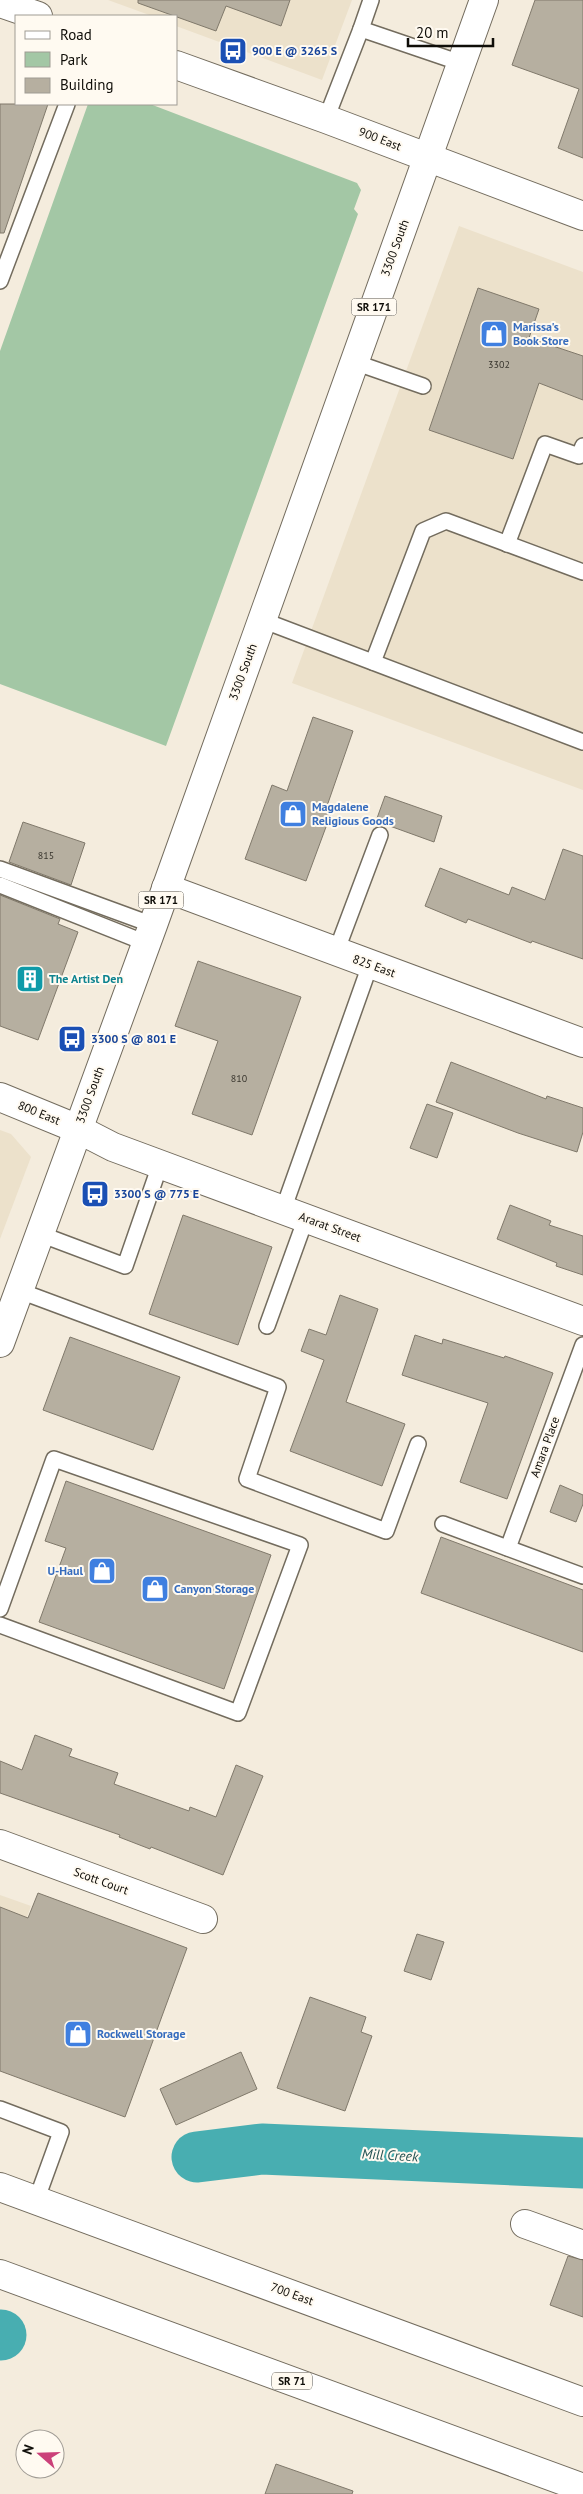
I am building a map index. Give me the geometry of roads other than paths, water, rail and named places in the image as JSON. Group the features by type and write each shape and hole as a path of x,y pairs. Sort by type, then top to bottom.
{"main road":[{"name":"3300 South","path":"0,1343 166,888 484,0"},
{"path":"5,3 35,15"},
{"name":"900 East","path":"178,66 326,119 583,216"},
{"name":"825 East","path":"166,888 370,965 583,1042"},
{"name":"800 East","path":"0,1098 78,1129"},
{"name":"Ararat Street","path":"78,1129 113,1147 160,1165 583,1321"},
{"name":"Scott Court","path":"0,1844 203,1919"},
{"name":"700 East","path":"0,2188 583,2402"},
{"path":"525,2224 583,2245"},
{"name":"SR 71","path":"0,2274 583,2488"}],"lane":[{"path":"326,119 371,0"},
{"path":"361,29 461,63"},
{"path":"0,281 67,105"},
{"path":"354,362 423,386"},
{"path":"507,544 545,444 579,456 583,446"},
{"path":"373,662 424,531 446,521 583,572"},
{"path":"262,620 583,742"},
{"path":"336,952 380,835"},
{"path":"0,869 149,934"},
{"path":"0,885 149,934"},
{"path":"267,1326 294,1214 370,965"},
{"path":"40,1234 125,1266 160,1165"},
{"path":"20,1291 278,1387 247,1479 386,1531 418,1444"},
{"name":"Amara Place","path":"508,1548 583,1345"},
{"path":"0,1609 54,1459 300,1545 238,1713 0,1625"},
{"path":"443,1524 583,1576"},
{"path":"0,2109 61,2132 36,2201"}],"waterway":[{"name":"Mill Creek","path":"197,2157 262,2149 583,2163"}],"place":[{"name":"900 E @ 3265 S","path":"233,51"},
{"name":"Marissa's Book Store","path":"494,334"},
{"name":"Magdalene Religious Goods","path":"293,814"},
{"name":"The Artist Den","path":"30,979"},
{"name":"3300 S @ 801 E","path":"72,1039"},
{"name":"3300 S @ 775 E","path":"95,1194"},
{"name":"U-Haul","path":"102,1571"},
{"name":"Canyon Storage","path":"155,1589"},
{"name":"Rockwell Storage","path":"78,2034"}]}
